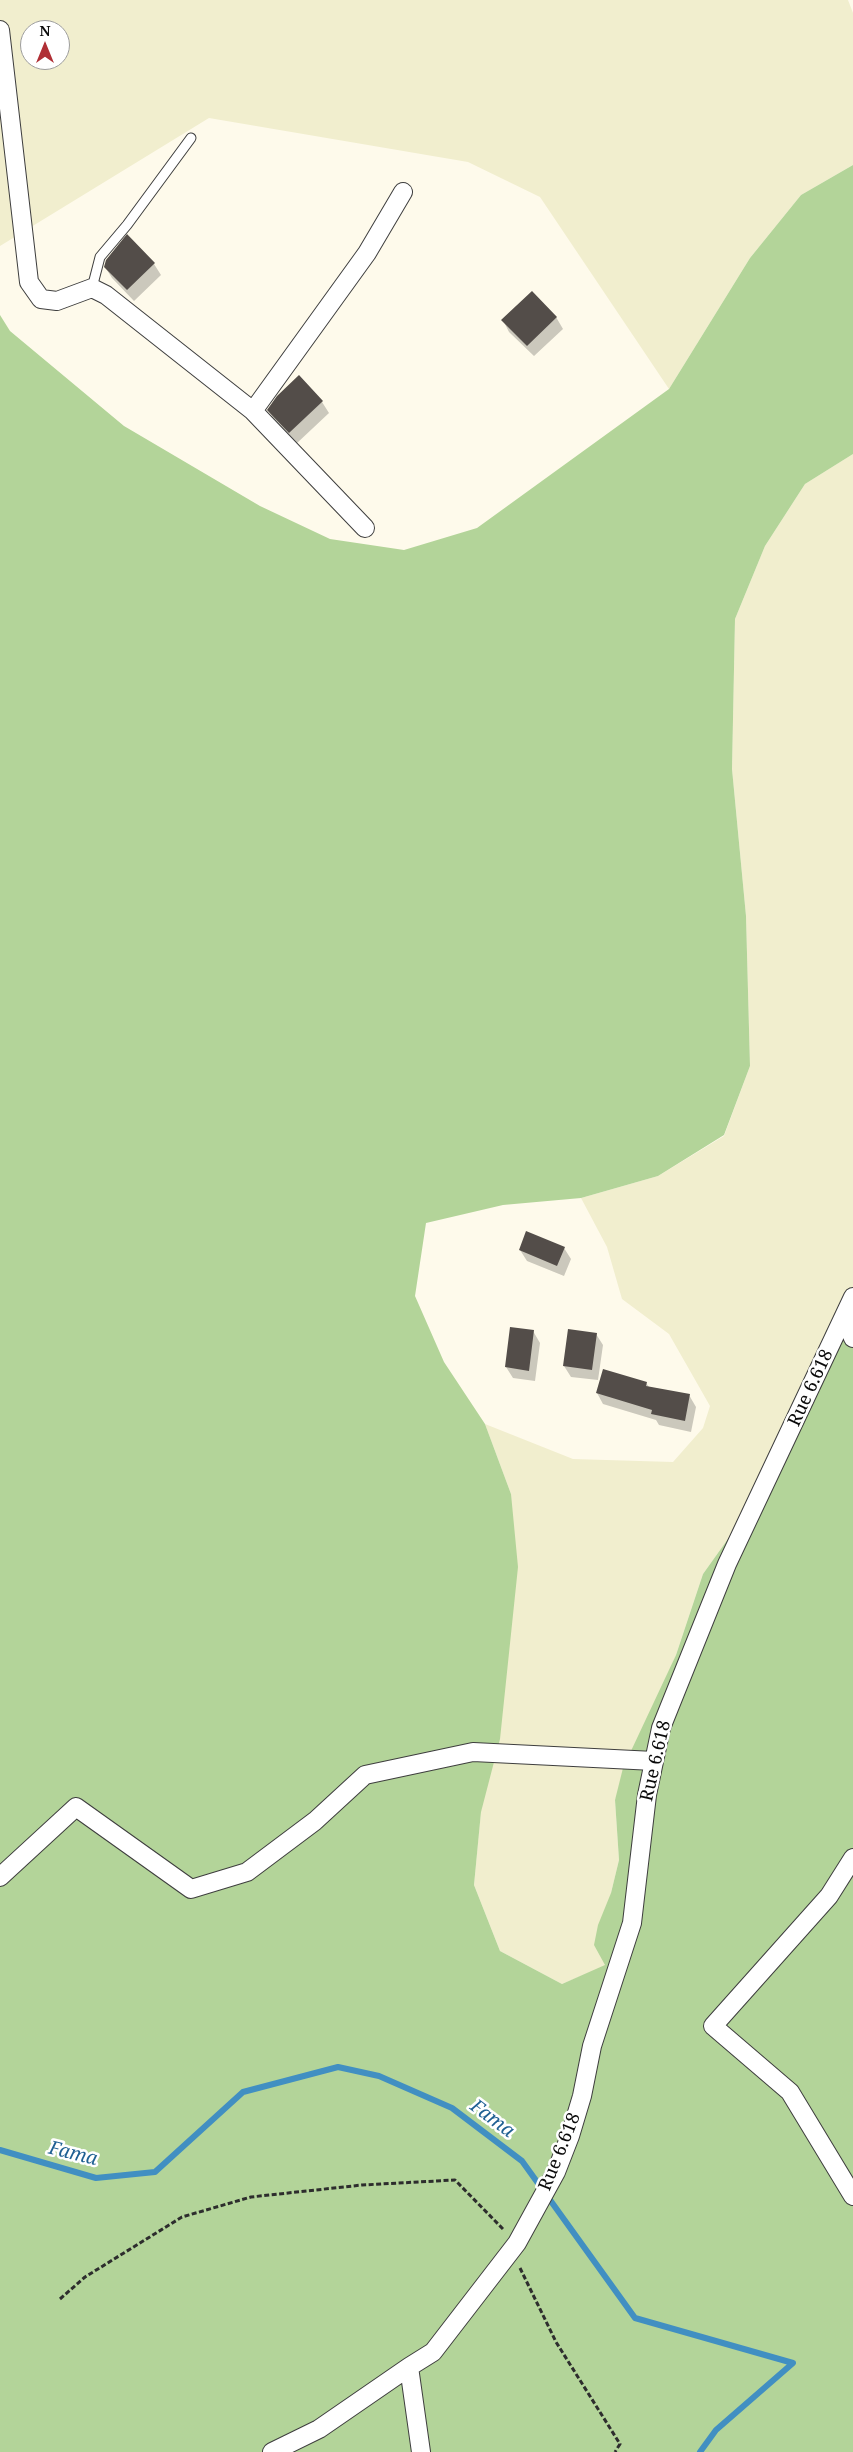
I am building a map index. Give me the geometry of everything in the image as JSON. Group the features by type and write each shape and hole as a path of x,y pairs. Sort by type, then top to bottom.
{"street":[{"path":"0,30 29,282 41,299 57,301 92,288 106,296 253,411 365,528"},
{"path":"253,411 367,253 403,192"},
{"name":"Rue 6.618","path":"272,2452 318,2429 433,2352 517,2243 556,2172 570,2136 582,2096 592,2046 632,1923 647,1795 661,1728 727,1564 853,1297"},
{"path":"845,1314 853,1338"},
{"path":"0,1876 76,1807 191,1889 247,1872 315,1821 365,1774 473,1752 654,1761"},
{"path":"853,1858 829,1896 713,2026 790,2092 853,2196"},
{"path":"409,2367 421,2452"}],"lane":[{"path":"92,288 100,256 127,226 191,138"}],"path":[{"path":"60,2299 85,2277 182,2217 251,2197 362,2185 455,2180 517,2243 516,2260 556,2342 620,2444 615,2452"}],"shaded area":[{"path":"0,0 848,0 853,13 853,165 801,195 750,258 669,389 540,197 468,162 209,118 0,246"},
{"path":"853,454 853,1318 740,1522 703,1574 676,1655 615,1800 619,1860 611,1893 605,1966 562,1984 500,1951 474,1885 511,1494 485,1424 573,1459 673,1462 703,1428 710,1406 669,1334 622,1299 607,1247 581,1198 658,1176 724,1136 750,1066 746,916 732,769 735,619 765,546 805,484"}],"green space":[{"path":"853,165 853,454 805,484 765,546 735,619 732,769 746,916 750,1066 724,1135 658,1176 581,1198 503,1205 426,1223 415,1296 444,1362 485,1424 511,1494 518,1567 500,1739 481,1812 474,1885 500,1951 562,1984 605,1965 594,1945 598,1925 611,1893 619,1860 615,1800 623,1768 676,1655 703,1574 740,1522 853,1318 853,2452 0,2452 0,315 10,331 124,426 260,506 330,539 404,550 477,528 669,389 750,258 801,195"}],"building":[{"path":"127,234 155,263 127,290 104,267 106,260"},
{"path":"532,291 557,317 527,346 501,320"},
{"path":"299,375 323,401 289,433 267,410 277,396"},
{"path":"526,1231 565,1247 557,1266 519,1250"},
{"path":"510,1327 534,1330 529,1371 505,1367"},
{"path":"568,1329 597,1333 592,1370 563,1366"},
{"path":"603,1369 647,1382 646,1386 690,1394 685,1421 651,1414 652,1410 596,1393"}],"waterway":[{"name":"Fama","path":"0,2150 96,2178 155,2172 243,2092 338,2067 379,2076 452,2108 522,2161 635,2318 793,2363 716,2430 700,2452"}]}
